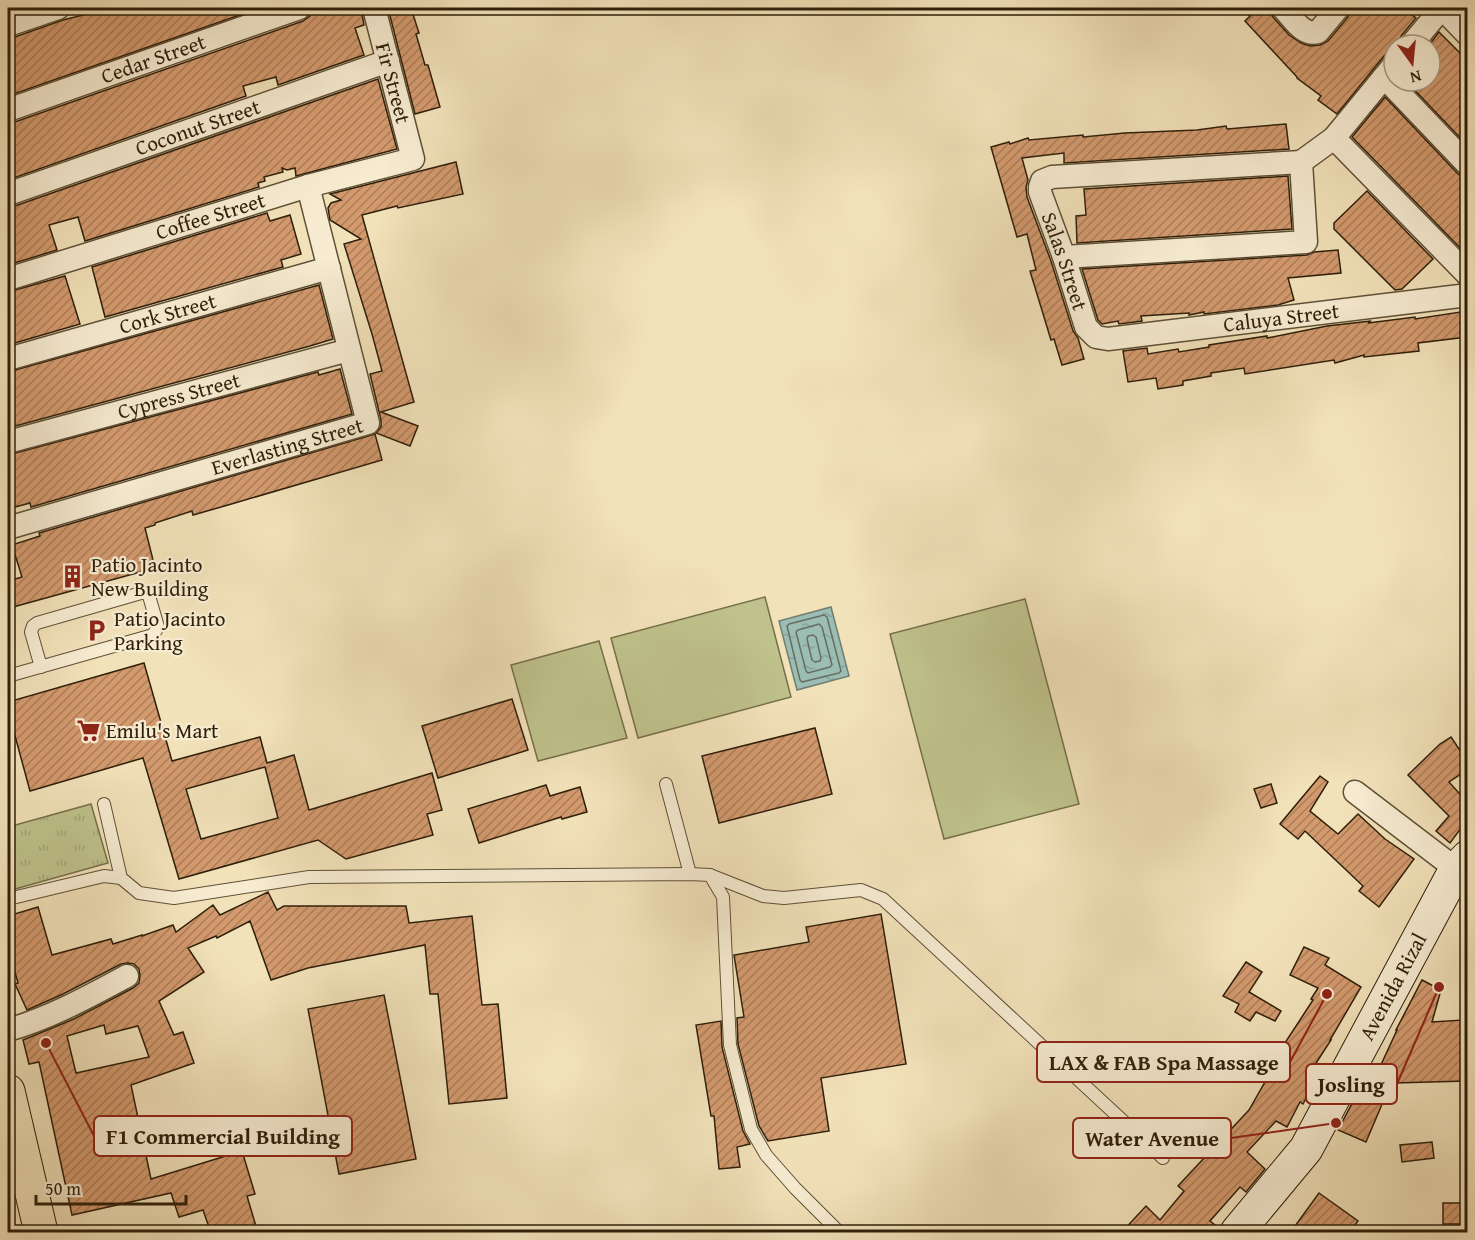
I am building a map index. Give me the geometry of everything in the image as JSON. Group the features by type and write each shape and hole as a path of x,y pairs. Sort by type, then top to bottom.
{"main road":[{"name":"Avenida Rizal","path":"1237,1233 1306,1149 1464,869"},
{"path":"8,1090 41,1233"}],"street":[{"path":"8,25 58,8"},
{"name":"Cedar Street","path":"8,110 299,8"},
{"name":"Fir Street","path":"374,8 413,159"},
{"path":"1283,8 1307,33 1318,32 1338,8"},
{"path":"1421,33 1442,8 1467,35"},
{"name":"Coconut Street","path":"8,194 388,61"},
{"path":"1064,257 1306,242 1301,162 1334,138 1382,80"},
{"path":"1407,93 1467,165"},
{"path":"1334,138 1467,275"},
{"name":"Coffee Street","path":"8,279 308,186 413,159"},
{"name":"Salas Street","path":"1096,337 1086,327 1040,192 1042,181 1052,177 1301,162"},
{"name":"Everlasting Street","path":"8,528 368,423 308,186"},
{"name":"Cork Street","path":"8,359 329,268"},
{"name":"Caluya Street","path":"1096,337 1108,339 1467,295"},
{"name":"Cypress Street","path":"8,442 350,350"},
{"path":"1355,792 1464,869"},
{"path":"8,1030 26,1025 70,1006 127,976"}],"lane":[{"path":"8,676 41,667 153,635 158,627 149,596 141,593 37,622 31,632 41,667"},
{"path":"666,784 690,874"},
{"path":"104,804 122,878 139,893 174,898 309,877 690,874 710,875 763,896 784,898 861,890 883,899 1163,1158"},
{"path":"710,875 723,897 730,1045 751,1129 766,1155 839,1233"},
{"path":"8,899 104,876 122,878"}],"green space":[{"path":"765,597 791,697 638,738 611,638"},
{"path":"1025,599 1079,804 944,839 890,634"},
{"path":"599,641 627,738 538,761 511,665"},
{"path":"91,804 108,863 8,891 8,827"}],"water":[{"path":"831,607 849,676 797,690 779,621"}],"building":[{"path":"111,8 260,8 8,96 8,38 63,20"},
{"path":"312,8 361,8 364,25 355,28 364,55 278,85 276,77 243,86 246,96 8,180 8,123 303,21 310,16"},
{"path":"388,8 411,8 419,33 416,34 425,65 428,65 440,107 415,114"},
{"path":"1240,8 1270,8 1273,17 1289,35 1310,46 1328,41 1348,17 1351,8 1402,8 1416,18 1404,33 1382,33 1382,58 1337,114 1318,100 1321,96 1297,78 1245,21 1250,16"},
{"path":"1442,35 1467,60 1467,145 1417,93 1442,93"},
{"path":"378,79 397,149 296,176 295,168 287,170 282,168 283,172 264,177 265,181 258,183 259,187 85,241 78,217 49,225 57,250 8,265 8,207"},
{"path":"1385,97 1458,174 1467,178 1467,255 1352,137"},
{"path":"1286,124 1289,149 1064,163 1064,153 1022,158 1028,180 1027,197 1084,359 1062,365 1054,339 1051,340 1030,271 1036,270 1027,234 1017,237 991,147 1028,138 1029,140"},
{"path":"456,162 463,194 362,215 414,402 381,412 418,426 410,446 376,433 381,427 381,420 370,374 382,371 344,244 361,239 330,220 328,208 331,203 341,200 330,194"},
{"path":"1288,176 1292,229 1077,243 1076,216 1086,215 1084,189"},
{"path":"1367,191 1433,259 1402,289 1395,290 1334,229 1334,223"},
{"path":"267,213 270,221 290,215 301,254 281,260 283,267 105,317 92,267"},
{"path":"1338,250 1341,273 1288,278 1294,300 1278,305 1204,314 1204,312 1189,315 1189,313 1141,316 1142,321 1119,324 1118,321 1102,324 1098,320 1082,269 1307,255 1314,252"},
{"path":"65,276 80,324 8,345 8,292"},
{"path":"319,285 333,339 8,428 8,372"},
{"path":"1467,311 1467,337 1418,343 1419,351 1364,357 1364,355 1335,363 1334,360 1245,374 1244,368 1211,373 1211,376 1183,381 1183,385 1158,389 1156,378 1128,382 1123,351 1147,348 1148,354 1178,349 1179,352 1327,326 1415,317 1415,319"},
{"path":"340,369 352,414 31,507 30,503 8,509 8,455 318,372 319,375"},
{"path":"375,434 382,460 193,515 192,511 155,523 145,528 155,568 13,607 8,581 22,577 12,545 40,536 39,533"},
{"path":"144,663 172,761 260,737 267,763 294,755 309,810 432,773 442,810 427,814 433,835 346,859 318,840 179,879 143,758 30,791 8,710 8,702","holes":["265,767 278,818 201,839 186,789"]},
{"path":"512,699 528,750 438,778 422,726"},
{"path":"815,728 832,794 719,823 702,756"},
{"path":"1451,737 1467,761 1467,770 1449,782 1467,802 1467,820 1450,843 1436,831 1449,816 1408,775 1440,744"},
{"path":"1320,776 1328,782 1310,811 1338,834 1358,814 1385,839 1414,859 1379,907 1359,891 1363,886 1305,831 1298,839 1280,824"},
{"path":"1271,784 1277,803 1261,808 1254,789"},
{"path":"546,785 550,796 580,787 587,812 562,819 561,817 479,843 468,809"},
{"path":"268,892 277,910 284,906 406,906 409,923 472,916 482,1005 498,1004 507,1098 449,1104 438,994 430,994 425,945 308,968 271,980 250,921 217,938 216,936 188,948 204,972 159,1001 174,1035 183,1032 194,1063 131,1085 151,1179 242,1151 255,1194 247,1196 258,1233 211,1233 203,1210 179,1217 171,1193 72,1215 39,1062 29,1064 23,1040 74,1019 133,988 139,983 139,969 134,964 121,964 27,1010 15,984 18,983 8,947 8,916 38,907 52,955 111,939 113,944 173,925 176,932 213,905 220,915","holes":["104,1025 106,1034 138,1026 149,1057 76,1073 67,1036"]},
{"path":"881,914 906,1064 821,1078 829,1131 768,1141 759,1126 738,1044 737,1018 744,1017 734,955 809,942 806,927"},
{"path":"1304,947 1329,958 1325,965 1361,987 1309,1074 1317,1078 1303,1104 1300,1102 1287,1127 1276,1121 1247,1152 1265,1169 1246,1192 1240,1187 1210,1221 1219,1228 1219,1233 1121,1233 1146,1206 1160,1220 1184,1191 1178,1186 1249,1110 1283,1050 1281,1049 1313,1000 1311,999 1318,988 1290,975"},
{"path":"1246,962 1262,972 1249,992 1281,1011 1275,1021 1256,1012 1250,1021 1235,1012 1239,1004 1223,996"},
{"path":"1422,980 1441,990 1432,1022 1463,1020 1465,1048 1467,1048 1467,1081 1394,1083 1394,1076 1366,1142 1338,1130 1355,1098 1360,1100 1375,1067 1379,1069"},
{"path":"384,995 416,1159 339,1174 308,1009"},
{"path":"721,1021 722,1047 743,1131 750,1144 737,1147 740,1167 719,1169 714,1116 711,1116 696,1025"},
{"path":"1432,1142 1434,1158 1402,1162 1400,1145"},
{"path":"1319,1193 1358,1221 1349,1233 1290,1233"},
{"path":"1443,1203 1467,1203 1467,1224 1443,1224"}],"place":[{"name":"Patio Jacinto New Building","path":"73,577"},
{"name":"Patio Jacinto Parking","path":"96,631"},
{"name":"Emilu's Mart","path":"88,731"},
{"name":"Josling","path":"1439,987"},
{"name":"LAX & FAB Spa Massage","path":"1327,994"},
{"name":"F1 Commercial Building","path":"46,1043"},
{"name":"Water Avenue","path":"1336,1123"}]}
